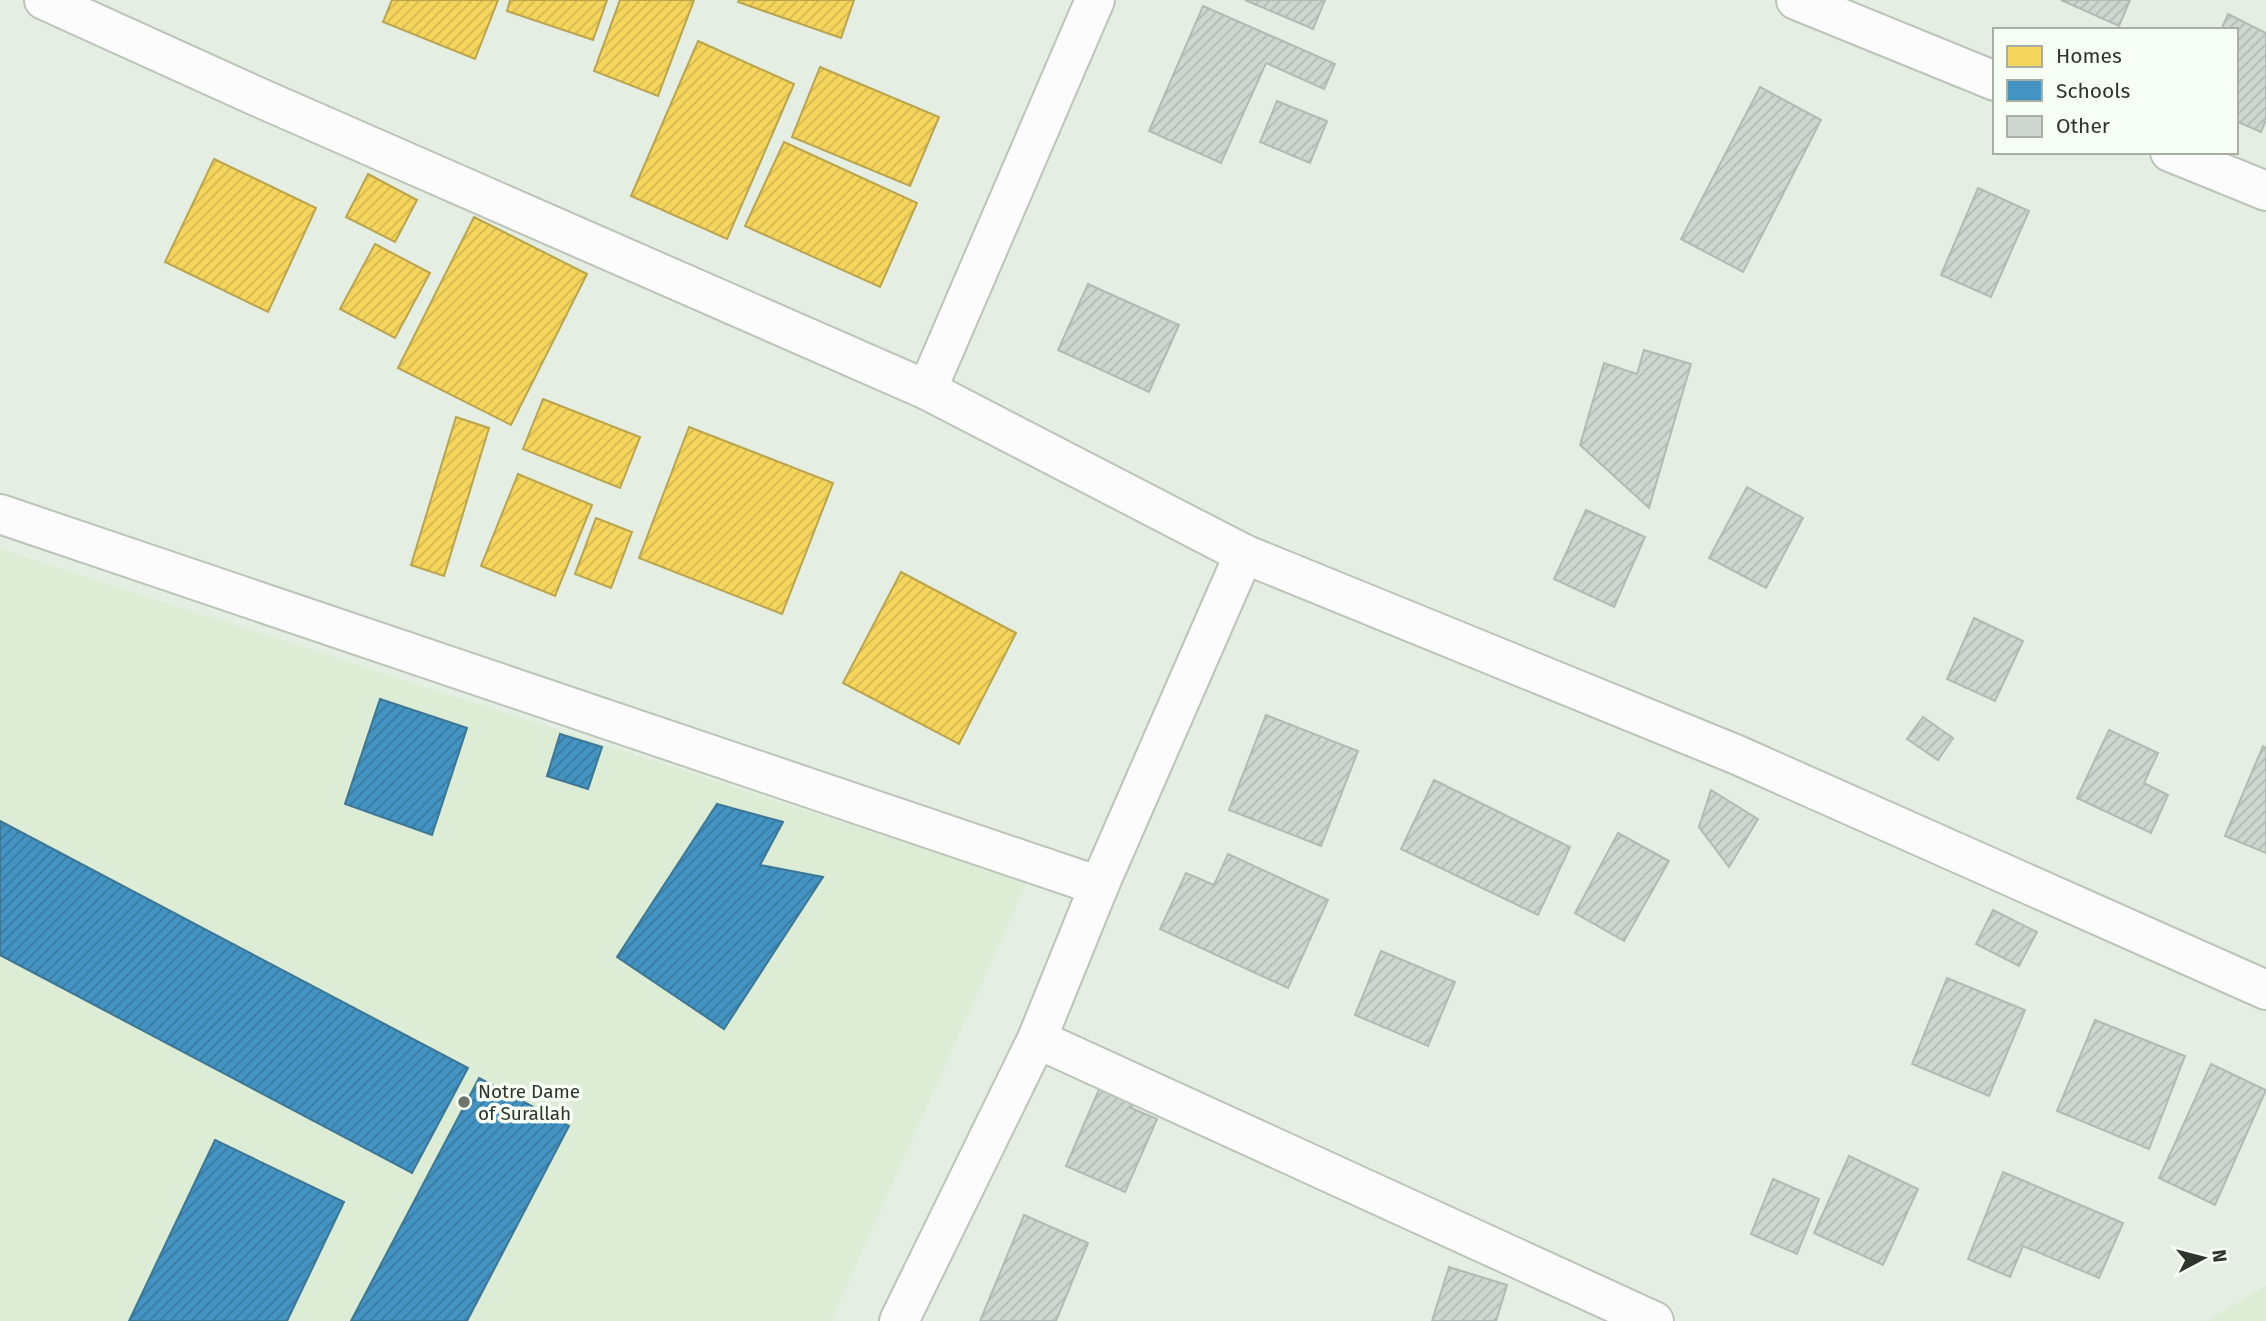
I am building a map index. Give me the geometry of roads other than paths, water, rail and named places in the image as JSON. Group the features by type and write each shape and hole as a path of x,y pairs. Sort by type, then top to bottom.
{"street":[{"path":"44,0 248,93 928,390 1244,554 1735,754 2266,990"},
{"path":"928,390 1095,0"},
{"path":"1796,0 1993,80"},
{"path":"2175,154 2266,191"},
{"path":"0,514 1100,886"},
{"path":"900,1321 1037,1039 1100,886 1244,554"},
{"path":"1037,1039 1654,1321"}],"place":[{"name":"Notre Dame of Surallah","path":"464,1102"}]}
